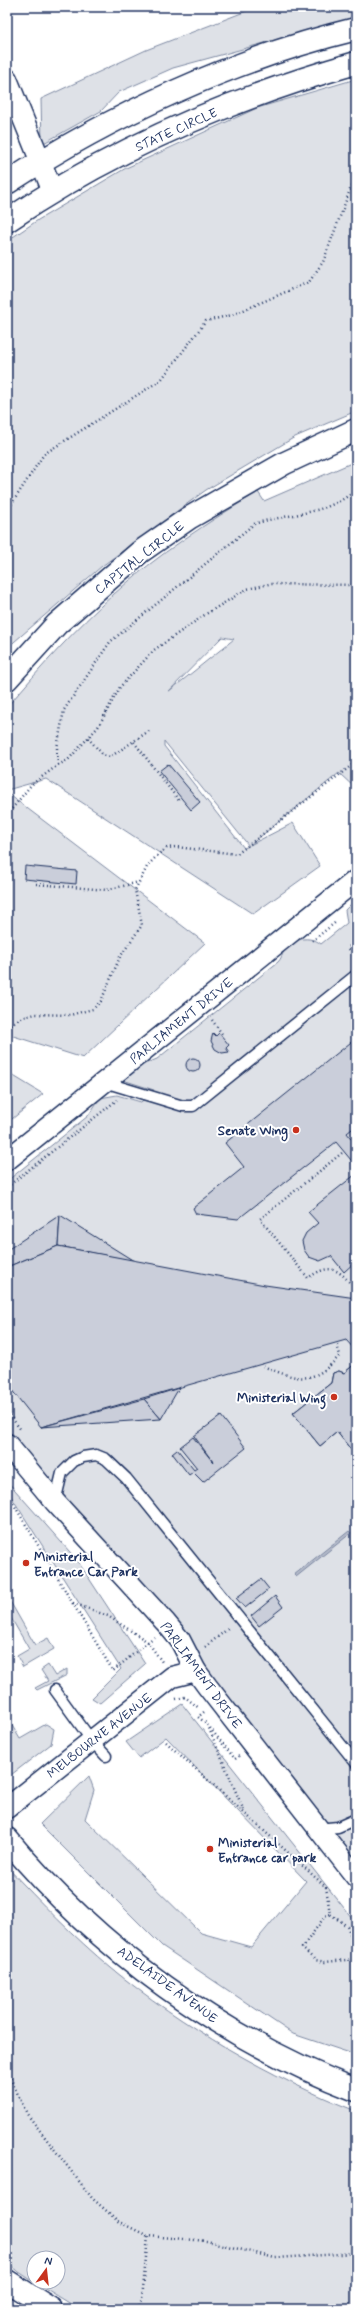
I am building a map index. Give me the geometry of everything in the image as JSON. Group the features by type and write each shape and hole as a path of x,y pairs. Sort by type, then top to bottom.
{"main road":[{"path":"7,183 41,162 120,118 193,85 268,56 356,29"},
{"name":"STATE CIRCLE","path":"7,221 53,192 122,154 182,125 238,102 311,76 356,63"},
{"name":"CAPITAL CIRCLE","path":"7,679 57,624 140,552 189,518 285,463 356,430"},
{"name":"ADELAIDE AVENUE","path":"7,1839 56,1892 97,1931 140,1967 185,2000 232,2030 310,2071 356,2090"},
{"path":"310,2071 338,2091 356,2100"},
{"path":"7,2281 51,2309"}],"street":[{"path":"7,80 53,192"},
{"name":"PARLIAMENT DRIVE","path":"7,1160 356,880"},
{"name":"PARLIAMENT DRIVE","path":"7,1444 54,1502 180,1640 196,1671 356,1877"},
{"name":"MELBOURNE AVENUE","path":"7,1808 172,1678 196,1671"}],"lane":[{"path":"104,1082 183,1106 193,1106 356,975"},
{"path":"54,1502 62,1473 74,1461 92,1455 109,1460 126,1478 356,1763"},
{"path":"55,1690 92,1741 106,1756"},
{"path":"318,1829 338,1828 356,1820"}],"path":[{"path":"7,511 44,454 161,380 206,321 232,314 309,282 323,262 351,187 356,185"},
{"path":"58,765 57,748 64,710 110,642 254,524 277,516 329,508 356,490"},
{"path":"7,815 31,785 58,765 68,760 98,727 120,687 154,650 247,589 268,584 356,585"},
{"path":"88,738 103,755 110,757 149,731"},
{"path":"134,742 180,802"},
{"path":"7,1026 23,1017 36,1014 81,1014 92,1009 101,1001 120,956 142,925 135,890 148,865 159,854 168,848 176,847 238,854 356,762"},
{"path":"36,884 107,890 140,882"},
{"path":"315,940 334,924"},
{"path":"356,941 348,948 356,958"},
{"path":"211,1019 222,1034 220,1035"},
{"path":"7,1187 118,1100"},
{"path":"342,1153 260,1220 308,1278 323,1269 330,1269 338,1272 351,1284 356,1279"},
{"path":"263,1366 283,1374 315,1377 327,1370 340,1355 338,1345"},
{"path":"7,1493 113,1671 148,1642 166,1624"},
{"path":"73,1603 108,1616 148,1642"},
{"path":"201,1650 240,1619"},
{"path":"198,1717 207,1724 245,1813"},
{"path":"166,1742 326,1887 330,1914 347,1926 356,1948"},
{"path":"352,1833 356,1844"},
{"path":"330,1914 325,1916 302,1948 315,1960 325,1962 356,1959"},
{"path":"7,2070 28,2114 92,2198 119,2222 148,2236 207,2241 275,2258 356,2253"},
{"path":"138,2309 142,2299 148,2236"}],"shaded area":[{"path":"257,7 356,7 356,18 173,68 119,92 101,111 42,144 41,99 146,50"},
{"path":"356,79 356,411 295,437 206,490 102,566 7,648 7,241 38,220 126,168 257,108"},
{"path":"356,461 356,789 339,773 250,845 293,823 320,866 253,914 46,779 7,790 7,707 72,635 130,580 165,552 220,515 258,492 264,501","holes":["222,637 234,639 168,692","164,741 249,846 244,848 164,746"]},
{"path":"7,793 205,943 83,1058 7,1034"},
{"path":"356,899 356,1867 227,1695 7,1438 7,1181 88,1116 100,1098 117,1095 141,1102 154,1090 123,1080 137,1067 157,1059 278,962 284,951 292,943 301,939 312,939 321,944 347,923 345,910"},
{"path":"7,1072 43,1094 7,1123"},
{"path":"7,1481 77,1560 145,1664 100,1703 92,1698 121,1669 7,1490"},
{"path":"7,1596 35,1645 48,1638 54,1649 23,1667 17,1656 29,1649 7,1611"},
{"path":"48,1665 55,1676 67,1669 67,1675 37,1690 35,1688 48,1681 41,1670"},
{"path":"182,1704 356,1923 356,2055 293,2034 162,1946 40,1824 89,1776 94,1790 85,1819 201,1933 251,1947 306,1881 166,1737 139,1758 126,1742"},
{"path":"7,1717 20,1739 46,1724 54,1729 51,1744 7,1778"},
{"path":"7,1867 97,1956 167,2010 228,2049 260,2067 324,2098 356,2111 356,2309 79,2309 48,2290 66,2290 66,2250 26,2250 26,2277 7,2264"}],"water":[{"path":"349,1531 351,1533 296,1577 294,1575"}],"building":[{"path":"168,764 200,802 191,810 159,771"},
{"path":"25,866 77,871 76,884 24,879"},
{"path":"213,1033 216,1036 219,1033 225,1040 229,1045 226,1048 229,1052 222,1053 215,1049 211,1041"},
{"name":"Senate Wing","path":"355,1039 356,1126 347,1133 356,1145 356,1166 336,1142 238,1219 196,1214 193,1208 244,1167 225,1143"},
{"path":"193,1058 198,1060 200,1065 198,1070 193,1072 188,1070 186,1065 188,1060"},
{"path":"356,1174 356,1261 344,1272 331,1256 320,1261 309,1257 304,1250 302,1241 306,1233 318,1223 308,1212"},
{"path":"60,1215 58,1246 7,1267 7,1250"},
{"path":"60,1215 134,1261 58,1246"},
{"path":"58,1246 265,1285 356,1298 356,1351 346,1340 41,1427 7,1384 7,1267"},
{"name":"Ministerial Wing","path":"356,1363 356,1456 337,1432 320,1446 293,1413 331,1383 333,1373 339,1371 344,1373"},
{"name":"Ministerial Wing","path":"356,1363 356,1456 337,1432 320,1446 293,1413 331,1383 333,1373 339,1371 344,1373"},
{"path":"179,1388 161,1419 144,1399"},
{"path":"144,1399 161,1419 41,1427"},
{"path":"221,1416 246,1448 203,1482 193,1472 189,1475 172,1453 177,1449 194,1470 197,1468 180,1447 193,1437 213,1462 194,1436"},
{"path":"261,1579 269,1589 245,1608 236,1598"},
{"path":"275,1596 283,1607 259,1626 251,1616"}],"place":[{"name":"Senate Wing","path":"296,1130"},
{"name":"Ministerial Wing","path":"334,1397"},
{"name":"Ministerial Entrance Car Park","path":"26,1563"},
{"name":"Ministerial Entrance car park","path":"210,1849"}]}
